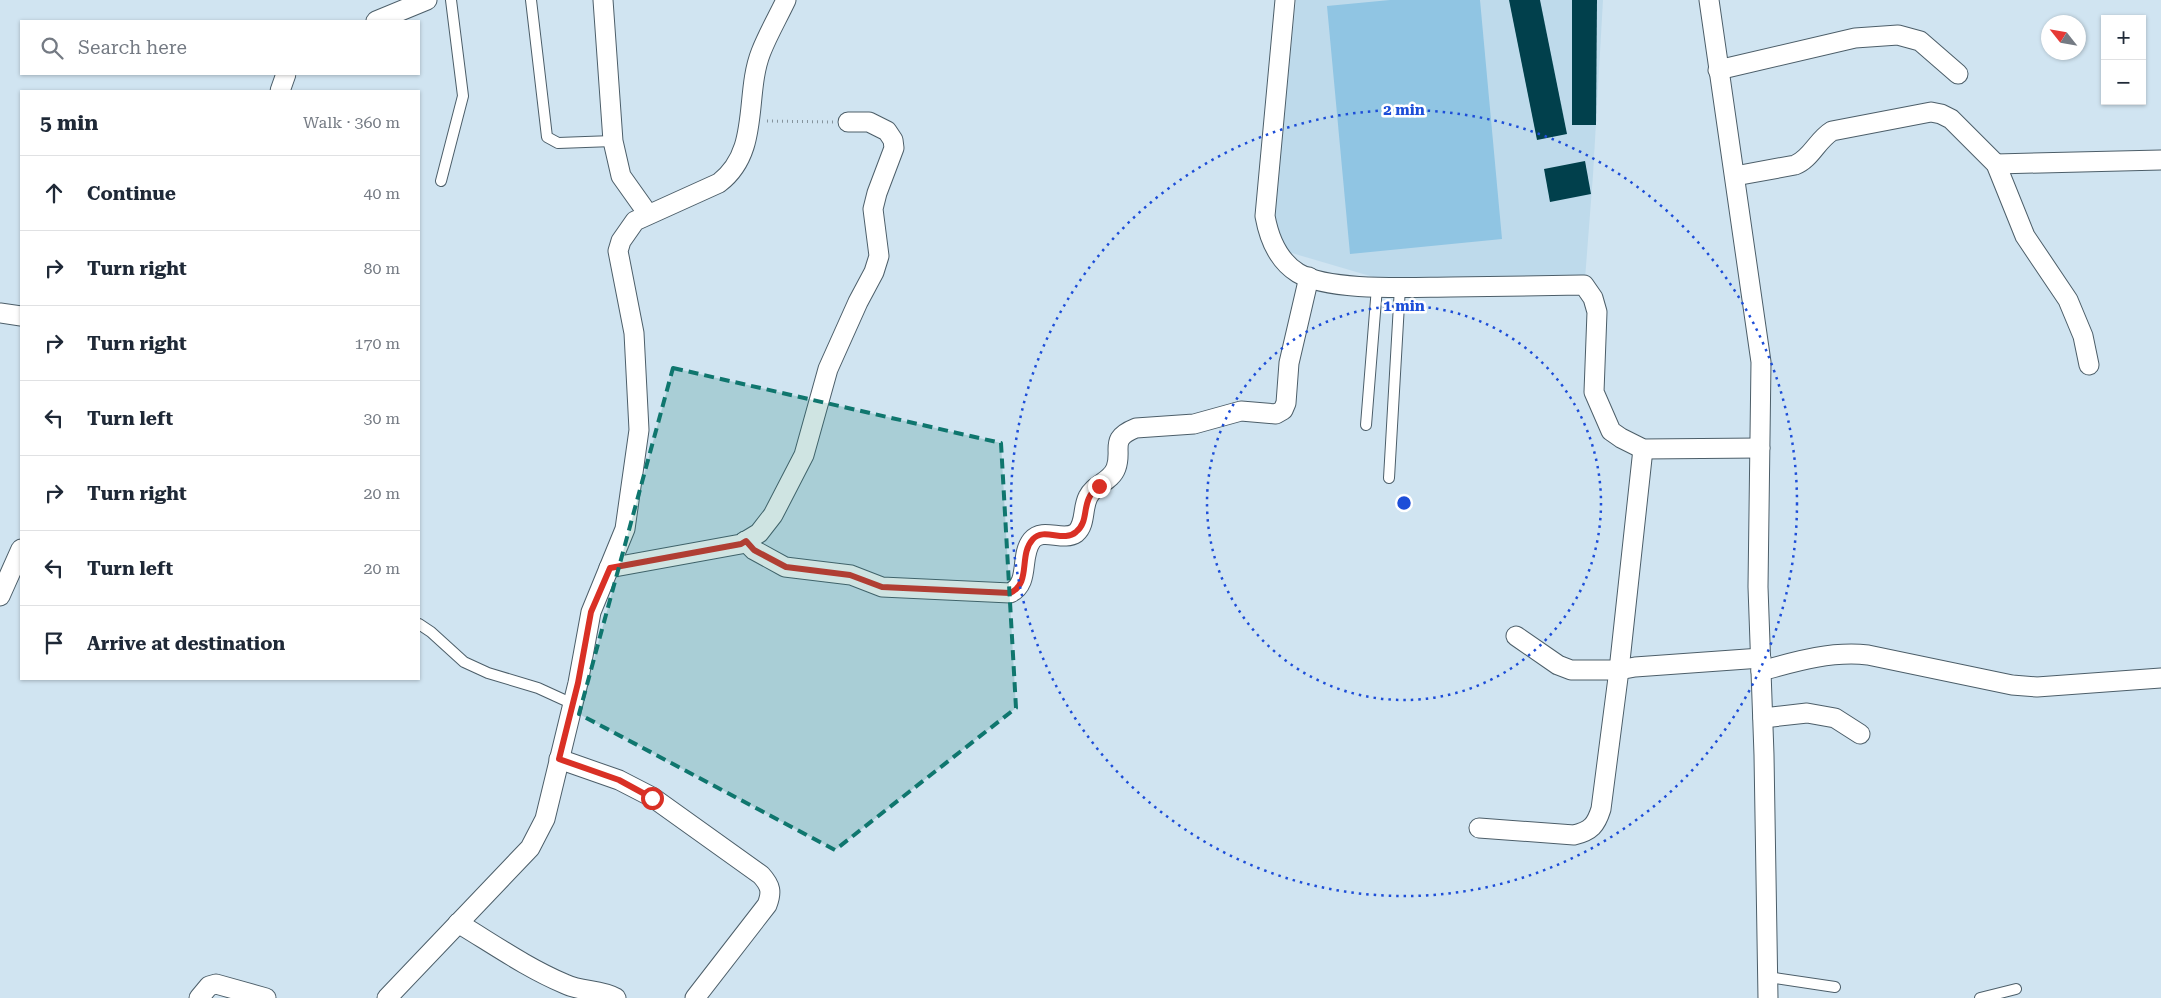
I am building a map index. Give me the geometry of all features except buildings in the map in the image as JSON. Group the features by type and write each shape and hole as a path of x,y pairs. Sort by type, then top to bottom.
{"street":[{"path":"378,20 427,0"},
{"path":"603,0 613,142 621,176 648,214"},
{"path":"387,998 530,848 545,819 573,704 591,612 625,528 639,430 634,333 618,251 621,241 635,221 719,183 729,176 738,164 751,120 755,79 761,52 786,0"},
{"path":"1285,0 1265,216 1268,234 1284,262 1298,273 1319,281 1377,288 1584,285 1593,298 1598,312 1593,379 1596,402 1608,421 1611,431 1643,449 1760,448"},
{"path":"1709,0 1761,362 1758,587 1763,718 1768,998"},
{"path":"1718,70 1855,38 1898,35 1920,41 1958,74"},
{"path":"280,90 286,75"},
{"path":"1735,176 1803,162 1819,141 1832,131 1931,112 1951,119 1996,164 2025,236 2068,300 2083,336 2089,365"},
{"path":"610,568 741,544 759,533 773,515 804,455 828,369 858,302 874,272 879,256 873,209 894,148 893,140 887,131 869,122 848,122"},
{"path":"1996,164 2161,160"},
{"path":"746,541 754,550 786,567 850,575 882,587 1010,593 1017,590 1022,583 1027,550 1033,539 1038,535 1068,536 1076,532 1083,521 1087,498 1092,491 1107,481 1116,468 1119,441 1129,430 1194,424 1241,410 1276,414 1283,410 1286,403 1289,363 1309,277"},
{"path":"0,313 20,316"},
{"path":"1479,828 1574,835 1586,832 1596,824 1601,809 1619,670 1643,449"},
{"path":"0,596 20,551"},
{"path":"1516,636 1558,665 1571,670 1761,665 1847,653 1868,655 2012,685 2036,687 2161,678"},
{"path":"1763,718 1806,713 1834,718 1860,734"},
{"path":"559,759 619,780 652,798 768,883 772,894 767,905 695,998"},
{"path":"458,923 550,978 568,986 602,991 616,998"},
{"path":"199,998 209,986 216,984 266,998"}],"lane":[{"path":"442,181 462,96 451,0"},
{"path":"531,0 546,137 558,143 613,142"},
{"path":"1389,478 1400,287"},
{"path":"1366,425 1377,288"},
{"path":"420,625 431,632 464,662 488,673 538,688 573,704"},
{"path":"1768,977 1834,987"},
{"path":"1980,998 2016,990"}],"path":[{"path":"751,120 848,122"}],"highlighted area":[{"path":"673,368 1001,443 1016,708 835,850 579,714"}],"shaded area":[{"path":"1296,0 1603,0 1585,279 1387,281 1285,251 1273,219"},
{"path":"1390,0 1480,0 1502,239 1350,254 1327,6"}],"route":[{"path":"652,798 619,780 559,759 578,683 591,612 610,568 741,544 746,541 754,550 786,567 850,575 874,586 1010,593 1017,590 1022,583 1027,550 1033,539 1038,535 1068,536 1076,532 1081,526 1087,498 1099,486"}]}
